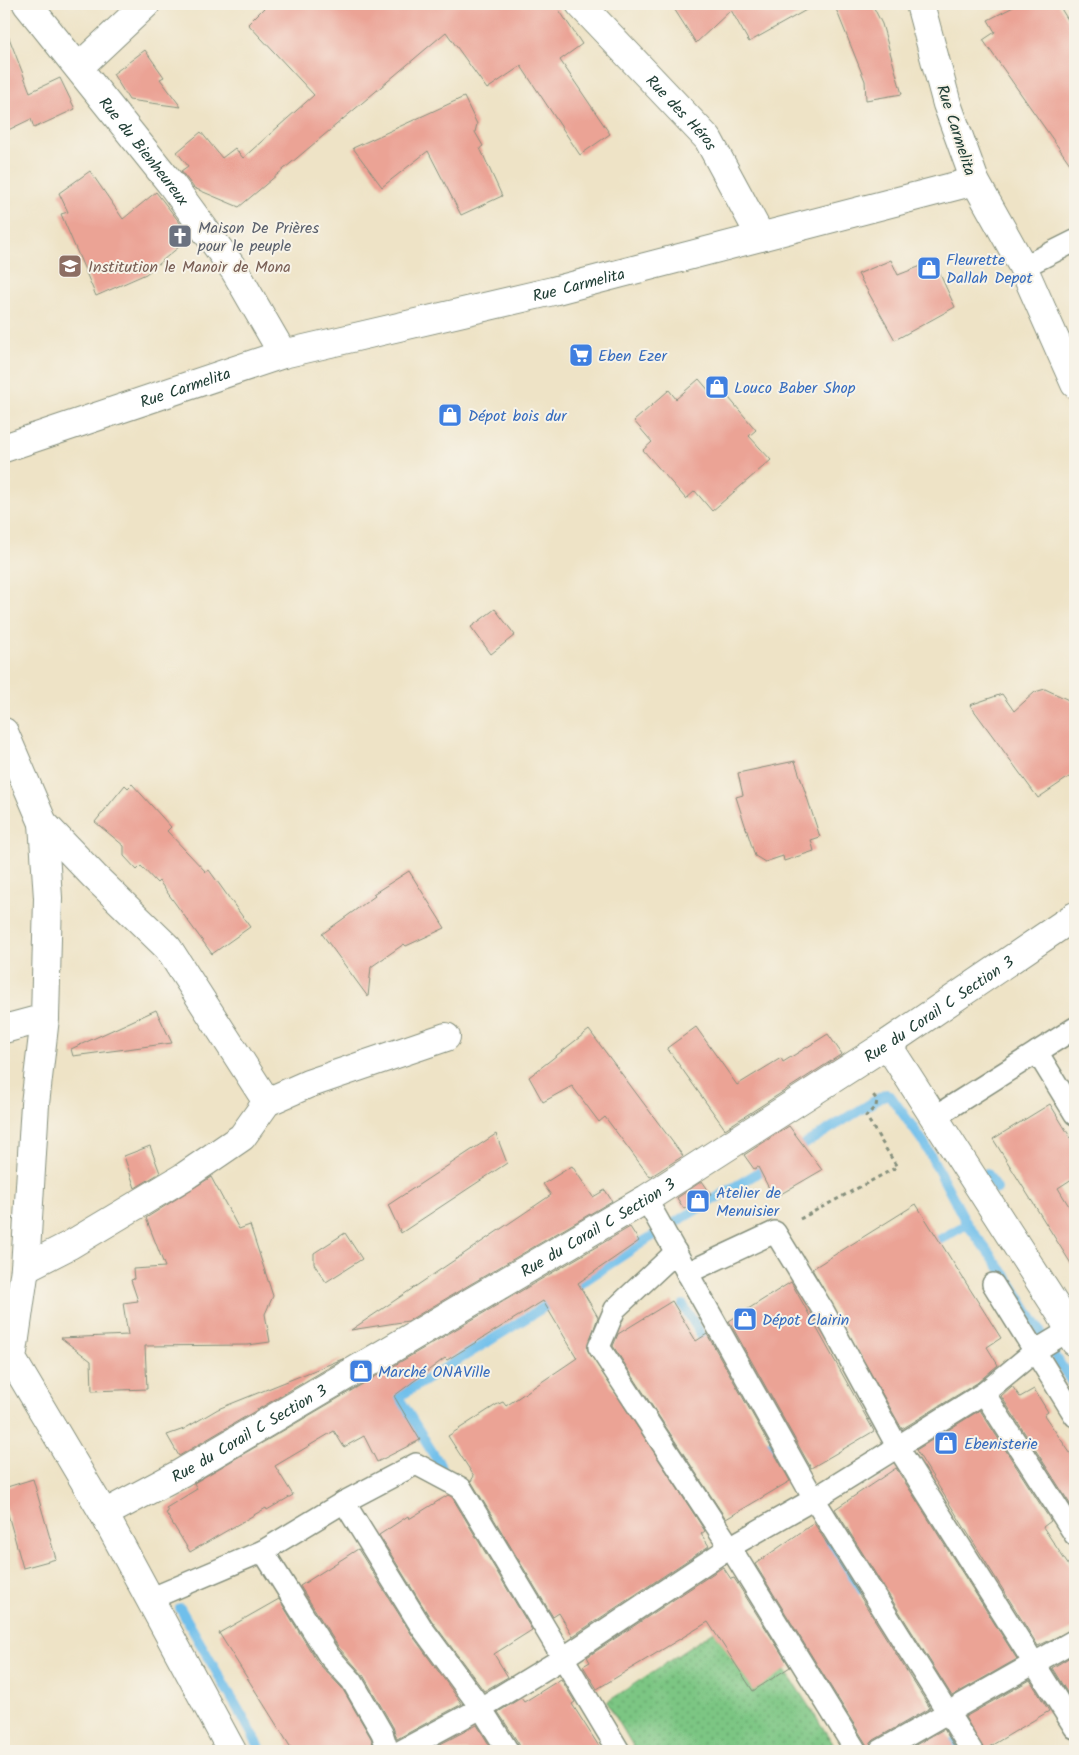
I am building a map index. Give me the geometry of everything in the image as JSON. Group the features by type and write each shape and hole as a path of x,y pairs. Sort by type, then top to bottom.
{"street":[{"name":"Rue du Bienheureux","path":"27,4 172,185 235,271 283,354"},
{"path":"79,67 146,4"},
{"name":"Rue des Héros","path":"580,4 708,139 761,236"},
{"name":"Rue Carmelita","path":"4,448 283,354 554,290 975,181 947,104 920,4"},
{"path":"975,181 1023,267 1075,384"},
{"path":"4,732 43,823 48,898 45,1018 35,1104 16,1225 25,1268 8,1360 104,1514 232,1751"},
{"path":"43,823 168,948 267,1102"},
{"name":"Rue du Corail C Section 3","path":"104,1514 181,1473 646,1199 886,1044 1075,916"},
{"path":"4,1029 45,1018"},
{"path":"25,1268 70,1246 201,1165 242,1137 267,1102 308,1084 446,1037"},
{"path":"886,1044 1070,1324"}],"lane":[{"path":"1023,267 1075,241"},
{"path":"933,1118 1075,1028"},
{"path":"1036,1052 1075,1114"},
{"path":"646,1199 814,1499 972,1751"},
{"path":"687,1273 775,1232 823,1310 897,1446 1075,1728"},
{"path":"676,1252 615,1309 599,1347 730,1547 856,1751"},
{"path":"994,1284 1075,1416"},
{"path":"401,1751 481,1708 563,1658 730,1547 814,1499 984,1393 1070,1324"},
{"path":"984,1393 1075,1535"},
{"path":"150,1599 263,1551 344,1502 416,1464 461,1488 619,1751"},
{"path":"344,1502 422,1628 481,1708 508,1751"},
{"path":"263,1551 329,1656 352,1681 382,1733 388,1751"},
{"path":"880,1751 1075,1640"}],"path":[{"path":"775,1232 897,1167 866,1116 876,1106 876,1100 853,1065"}],"green space":[{"path":"746,1610 838,1751 636,1751 607,1702"}],"building":[{"path":"268,4 555,4 582,44 560,60 610,134 580,155 521,66 487,89 446,32 239,207 194,188 181,171 188,166 177,152 201,132 222,158 235,148 243,158 314,95 248,24"},
{"path":"671,4 817,4 749,42 731,10 696,43"},
{"path":"834,4 872,4 882,24 902,94 866,100 865,81"},
{"path":"1019,4 1058,4 1075,31 1075,171 983,40 995,32 988,20"},
{"path":"4,30 6,30 30,92 60,78 75,109 34,128 31,119 4,132"},
{"path":"145,50 164,77 160,79 181,107 129,100 113,74"},
{"path":"464,97 477,124 475,132 483,146 480,148 502,196 461,215 428,151 382,187 353,148"},
{"path":"90,171 123,219 156,192 191,237 146,274 96,296 61,214 68,212 59,193"},
{"path":"891,260 898,275 934,261 955,307 895,340 858,274"},
{"path":"699,379 716,399 724,392 756,430 749,436 771,460 712,511 695,491 686,499 643,450 652,442 634,421 669,390 676,399"},
{"path":"495,609 515,635 491,654 471,627"},
{"path":"1045,689 1075,703 1075,773 1038,798 970,705 1002,694 1014,711 1035,692"},
{"path":"795,761 820,837 811,840 814,851 784,861 783,856 765,862 755,856 736,797 743,795 738,773"},
{"path":"132,784 171,827 167,831 206,872 209,870 250,927 212,954 159,881 157,883 141,866 137,870 124,856 124,846 95,822 125,785 128,788"},
{"path":"409,871 445,928 406,946 404,944 371,967 368,997 322,934 375,896 373,894"},
{"path":"156,1010 172,1043 73,1056 71,1049"},
{"path":"696,1027 737,1085 781,1058 783,1062 828,1034 842,1054 725,1129 667,1048"},
{"path":"589,1030 683,1156 650,1177 605,1117 599,1122 572,1086 543,1102 529,1077"},
{"path":"1050,1104 1075,1145 1075,1177 1058,1188 1075,1216 1075,1270 993,1139"},
{"path":"789,1126 822,1170 774,1198 758,1167 754,1169 744,1155"},
{"path":"496,1134 507,1163 401,1233 388,1205"},
{"path":"150,1146 160,1173 135,1188 124,1156"},
{"path":"572,1166 593,1197 605,1190 612,1201 408,1321 351,1330 551,1195 543,1184"},
{"path":"211,1177 239,1229 250,1225 273,1296 265,1314 270,1342 248,1345 145,1346 147,1389 92,1391 91,1361 61,1338 128,1335 123,1303 138,1301 131,1280 134,1279 133,1269 165,1267 146,1218"},
{"path":"702,1181 711,1194 684,1209 677,1198"},
{"path":"916,1204 1001,1338 987,1347 998,1365 977,1383 902,1429 812,1269"},
{"path":"630,1227 639,1241 578,1283 598,1317 587,1349 705,1531 701,1534 709,1546 573,1636 559,1613 553,1617 471,1481 474,1476 448,1436 496,1405 503,1402 506,1406 577,1358 543,1301 447,1360 445,1358 394,1396 420,1440 377,1462 364,1436 344,1447 334,1431 275,1466 293,1495 267,1510 266,1508 190,1552 166,1513 168,1512 166,1508 197,1489 194,1483"},
{"path":"345,1233 362,1259 326,1282 314,1264 314,1253"},
{"path":"791,1282 874,1431 811,1468 729,1321"},
{"path":"672,1301 696,1341 707,1334 790,1481 726,1519 613,1346 618,1334"},
{"path":"345,1358 179,1456 167,1435 184,1429 218,1409"},
{"path":"1012,1386 1020,1397 1034,1389 1048,1412 1044,1415 1075,1460 1075,1505 1072,1507 1001,1396"},
{"path":"980,1410 1051,1521 1043,1527 1075,1575 1075,1628 1038,1646 916,1450"},
{"path":"896,1468 1017,1659 952,1696 835,1509"},
{"path":"33,1479 56,1559 23,1568 4,1500 4,1488"},
{"path":"448,1495 452,1497 532,1630 494,1654 508,1677 484,1691 432,1621 379,1535 408,1516 409,1519"},
{"path":"814,1523 930,1708 874,1740 868,1747 755,1564"},
{"path":"358,1549 412,1635 462,1704 397,1739 393,1727 363,1675 339,1648 300,1586"},
{"path":"723,1567 731,1579 734,1578 790,1667 753,1691 708,1622 597,1689 583,1666 590,1662 587,1657"},
{"path":"279,1599 318,1663 342,1688 371,1738 375,1751 293,1751 219,1633"},
{"path":"1075,1654 1075,1694 1070,1697 1052,1668"},
{"path":"561,1679 575,1702 572,1704 602,1751 520,1751 519,1744 498,1712 521,1698 524,1702"},
{"path":"1030,1680 1049,1711 984,1750 965,1717"},
{"path":"477,1725 493,1751 427,1751"},
{"path":"944,1729 957,1751 905,1751"}],"waterway":[{"path":"792,1152 886,1094 891,1097 924,1143 967,1224 1009,1280 1075,1388"},
{"path":"569,1291 646,1240 771,1165"},
{"path":"987,1173 997,1189"},
{"path":"927,1247 967,1224"},
{"path":"447,1476 400,1400 400,1396 557,1299"},
{"path":"683,1305 709,1348"},
{"path":"769,1445 804,1501"},
{"path":"828,1541 858,1590"},
{"path":"180,1608 262,1751"},
{"path":"954,1742 959,1751"}],"place":[{"name":"Maison De Prières pour le peuple","path":"180,236"},
{"name":"Institution le Manoir de Mona","path":"70,266"},
{"name":"Fleurette Dallah Depot","path":"929,268"},
{"name":"Eben Ezer","path":"581,355"},
{"name":"Louco Baber Shop","path":"717,387"},
{"name":"Dépot bois dur","path":"450,415"},
{"name":"Atelier de Menuisier","path":"698,1201"},
{"name":"Dépot Clairin","path":"745,1319"},
{"name":"Marché ONAVille","path":"361,1371"},
{"name":"Ebenisterie","path":"946,1443"}]}
